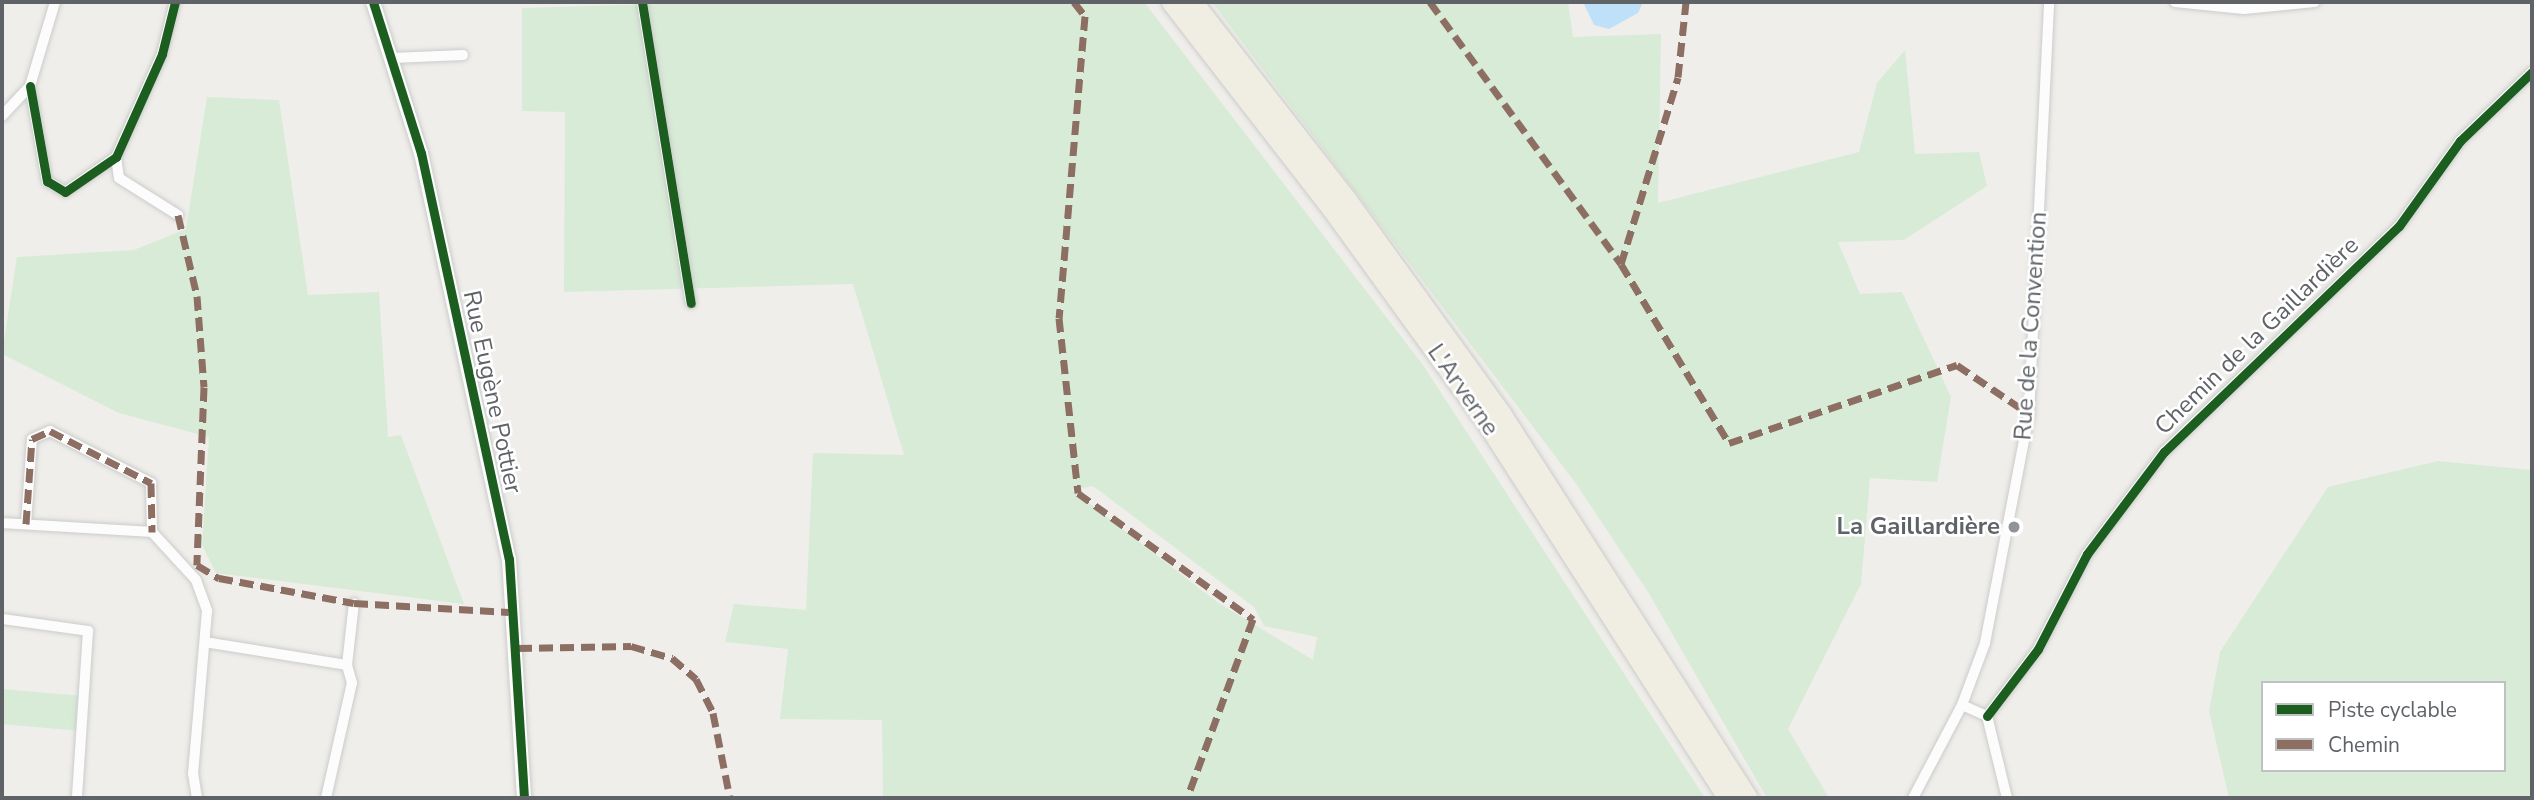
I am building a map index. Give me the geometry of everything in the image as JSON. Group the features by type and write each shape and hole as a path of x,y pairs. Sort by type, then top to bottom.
{"highway":[{"name":"L'Arverne","path":"1171,2 1331,208 1486,422 1727,798"},
{"name":"L'Arverne","path":"1193,2 1463,359 1583,534 1748,798"}],"street":[{"path":"2,116 30,86 55,2"},
{"path":"175,2 162,54 117,158 120,178 178,215"},
{"name":"Rue Eugène Pottier","path":"373,2 421,153 509,559 524,798"},
{"path":"642,2 691,303"},
{"name":"Rue de la Convention","path":"1913,798 1962,705 1985,643 2029,414 2049,2"},
{"path":"2175,2 2244,9 2315,2"},
{"path":"392,58 463,55"},
{"name":"Chemin de la Gaillardière","path":"1987,716 2038,649 2087,554 2164,452 2250,376 2399,226 2460,141 2532,72"},
{"path":"30,86 47,181 65,192 117,158"},
{"path":"26,524 30,446 42,431 151,483 152,532 196,580 207,611 193,773 197,798"},
{"path":"2,523 152,532"},
{"path":"326,798 352,683 347,665 354,603"},
{"path":"2,619 88,631 77,798"},
{"path":"205,642 347,665"},
{"path":"1962,705 1987,716 2007,798"}],"green space":[{"path":"724,2 1144,2 1423,365 1705,798 883,798 882,720 780,719 788,649 725,642 734,604 806,610 813,453 904,455 853,284 564,292 565,112 522,111 522,8","holes":["1093,486 1254,607 1264,626 1317,637 1313,660 1217,602 1072,490"]},
{"path":"1212,2 1568,2 1573,37 1661,34 1658,203 1859,152 1877,83 1905,50 1915,154 1979,152 1987,186 1904,240 1838,242 1860,294 1902,292 1951,397 1937,482 1870,478 1861,584 1788,729 1829,798 1767,798 1648,592 1577,485"},
{"path":"207,97 279,100 308,295 379,292 388,437 401,435 464,604 216,573 202,545 209,437 119,413 2,354 17,257 134,250 186,229"},
{"path":"2438,461 2532,470 2532,798 2229,798 2209,711 2220,652 2328,487"},
{"path":"2,689 79,696 76,731 2,724"}],"water":[{"path":"1583,2 1643,2 1638,13 1609,29 1594,25"}],"marked path":[{"path":"1074,2 1085,16 1059,318 1078,493 1253,619 1187,798"},
{"path":"1430,2 1621,264 1729,443 1957,365 2029,414"},
{"path":"1621,264 1678,77 1686,2"},
{"path":"178,215 197,296 204,387 197,565 219,578 354,603 509,612"},
{"path":"26,524 32,439 50,431 151,483 152,532"},
{"path":"518,648 631,646 672,658 696,679 713,713 730,798"}],"cycle path":[{"path":"30,86 47,181 65,192 116,157 162,54 175,2"},
{"path":"373,2 421,153 509,559 524,798"},
{"path":"642,2 691,303"},
{"path":"1987,716 2038,649 2087,554 2164,452 2399,226 2460,141 2532,72"}],"place":[{"name":"La Gaillardière","path":"2014,527"}]}
